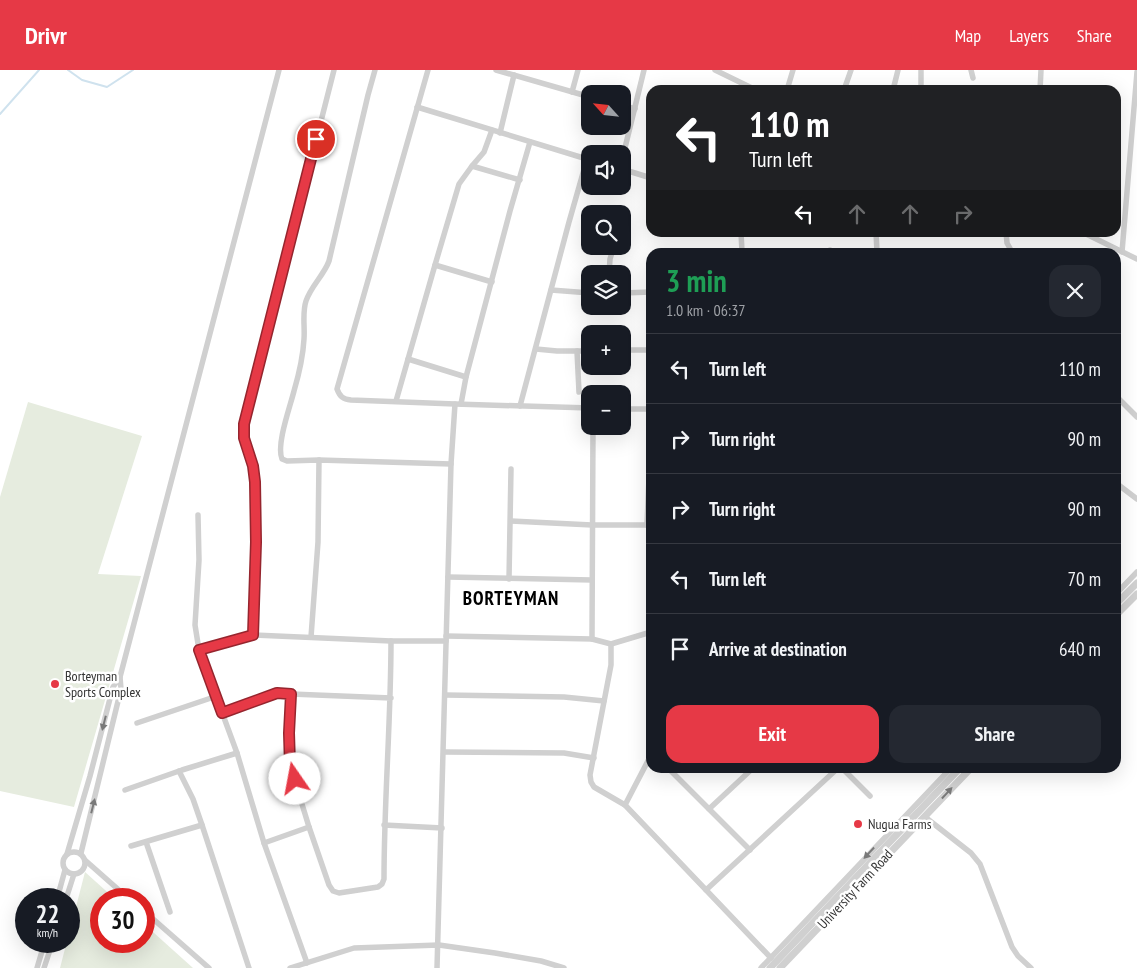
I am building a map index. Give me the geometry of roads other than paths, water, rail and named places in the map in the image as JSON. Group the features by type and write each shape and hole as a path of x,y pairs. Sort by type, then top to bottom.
{"street":[{"path":"117,888 86,861 81,853 121,689 120,677 279,70"},
{"path":"253,635 256,542 255,482 253,466 244,438 244,424 334,70"},
{"path":"375,70 329,261 307,298 305,306 304,339 300,368 283,435 281,455 284,460 450,464"},
{"path":"428,70 337,389 339,395 344,399 581,408"},
{"path":"496,70 581,94"},
{"path":"572,92 578,70"},
{"path":"626,145 644,70"},
{"path":"714,70 746,85"},
{"path":"788,85 793,70"},
{"path":"846,85 851,70"},
{"path":"894,85 898,70"},
{"path":"922,70 922,85"},
{"path":"971,70 973,78"},
{"path":"1040,85 1041,70"},
{"path":"1137,72 1122,252 1137,259"},
{"path":"500,132 514,75"},
{"path":"417,107 581,157"},
{"path":"631,108 635,109"},
{"path":"396,401 459,184 484,152 492,130"},
{"path":"437,968 450,464 458,404 530,142"},
{"path":"472,166 520,180"},
{"path":"631,172 646,176"},
{"path":"520,406 581,187"},
{"path":"1092,237 1114,248"},
{"path":"435,265 492,282"},
{"path":"551,290 581,292"},
{"path":"631,293 646,292"},
{"path":"536,349 581,351"},
{"path":"631,350 646,350"},
{"path":"576,351 578,392"},
{"path":"408,360 466,377"},
{"path":"1121,401 1137,417"},
{"path":"631,409 646,410"},
{"path":"592,639 593,435"},
{"path":"311,637 318,542 319,460"},
{"path":"509,579 511,469"},
{"path":"1121,487 1137,499"},
{"path":"198,515 199,560 195,625 199,650 237,753 264,843 307,963"},
{"path":"511,521 592,525 646,525"},
{"path":"1121,589 1137,572"},
{"path":"448,577 592,580"},
{"path":"1121,599 1137,583"},
{"path":"1121,610 1137,594"},
{"path":"199,650 253,635 391,640 446,638 592,639 611,644 646,634"},
{"path":"291,694 290,765 329,885 333,891 339,893 378,887 384,879 384,825 391,698 391,640"},
{"path":"611,644 611,665 590,775 591,782 594,787 625,805 771,958"},
{"path":"60,888 65,870 63,863 90,776 113,687 120,677"},
{"path":"222,713 277,693 391,698"},
{"path":"445,695 564,697 604,701"},
{"path":"138,723 217,696"},
{"path":"444,752 564,754 594,758"},
{"path":"125,790 237,753"},
{"path":"625,805 646,765"},
{"path":"179,771 193,799 202,824 249,968"},
{"path":"673,773 750,850"},
{"path":"709,809 745,773"},
{"path":"706,890 835,773"},
{"path":"845,773 870,796"},
{"path":"761,968 946,773"},
{"name":"University Farm Road","path":"770,968 955,773"},
{"name":"University Farm Road","path":"780,968 966,773"},
{"path":"924,817 971,853 980,864 1012,947 1018,956 1031,968"},
{"path":"131,846 202,824"},
{"path":"384,825 442,828"},
{"path":"264,843 309,827"},
{"path":"146,842 170,912"},
{"path":"67,854 81,853"},
{"path":"65,870 68,873 78,874 85,868 86,861"},
{"path":"70,888 74,874"},
{"path":"155,921 209,968"},
{"path":"290,968 354,948 439,945 541,961 564,968"},
{"path":"37,968 41,953"},
{"path":"44,968 49,953"}],"waterway":[{"path":"0,114 39,70"},
{"path":"68,70 82,80 107,87 133,70"}],"place":[{"name":"Borteyman Sports Complex","path":"55,684"},
{"name":"Nugua Farms","path":"858,824"}],"district":[{"name":"BORTEYMAN","path":"511,598"}]}
